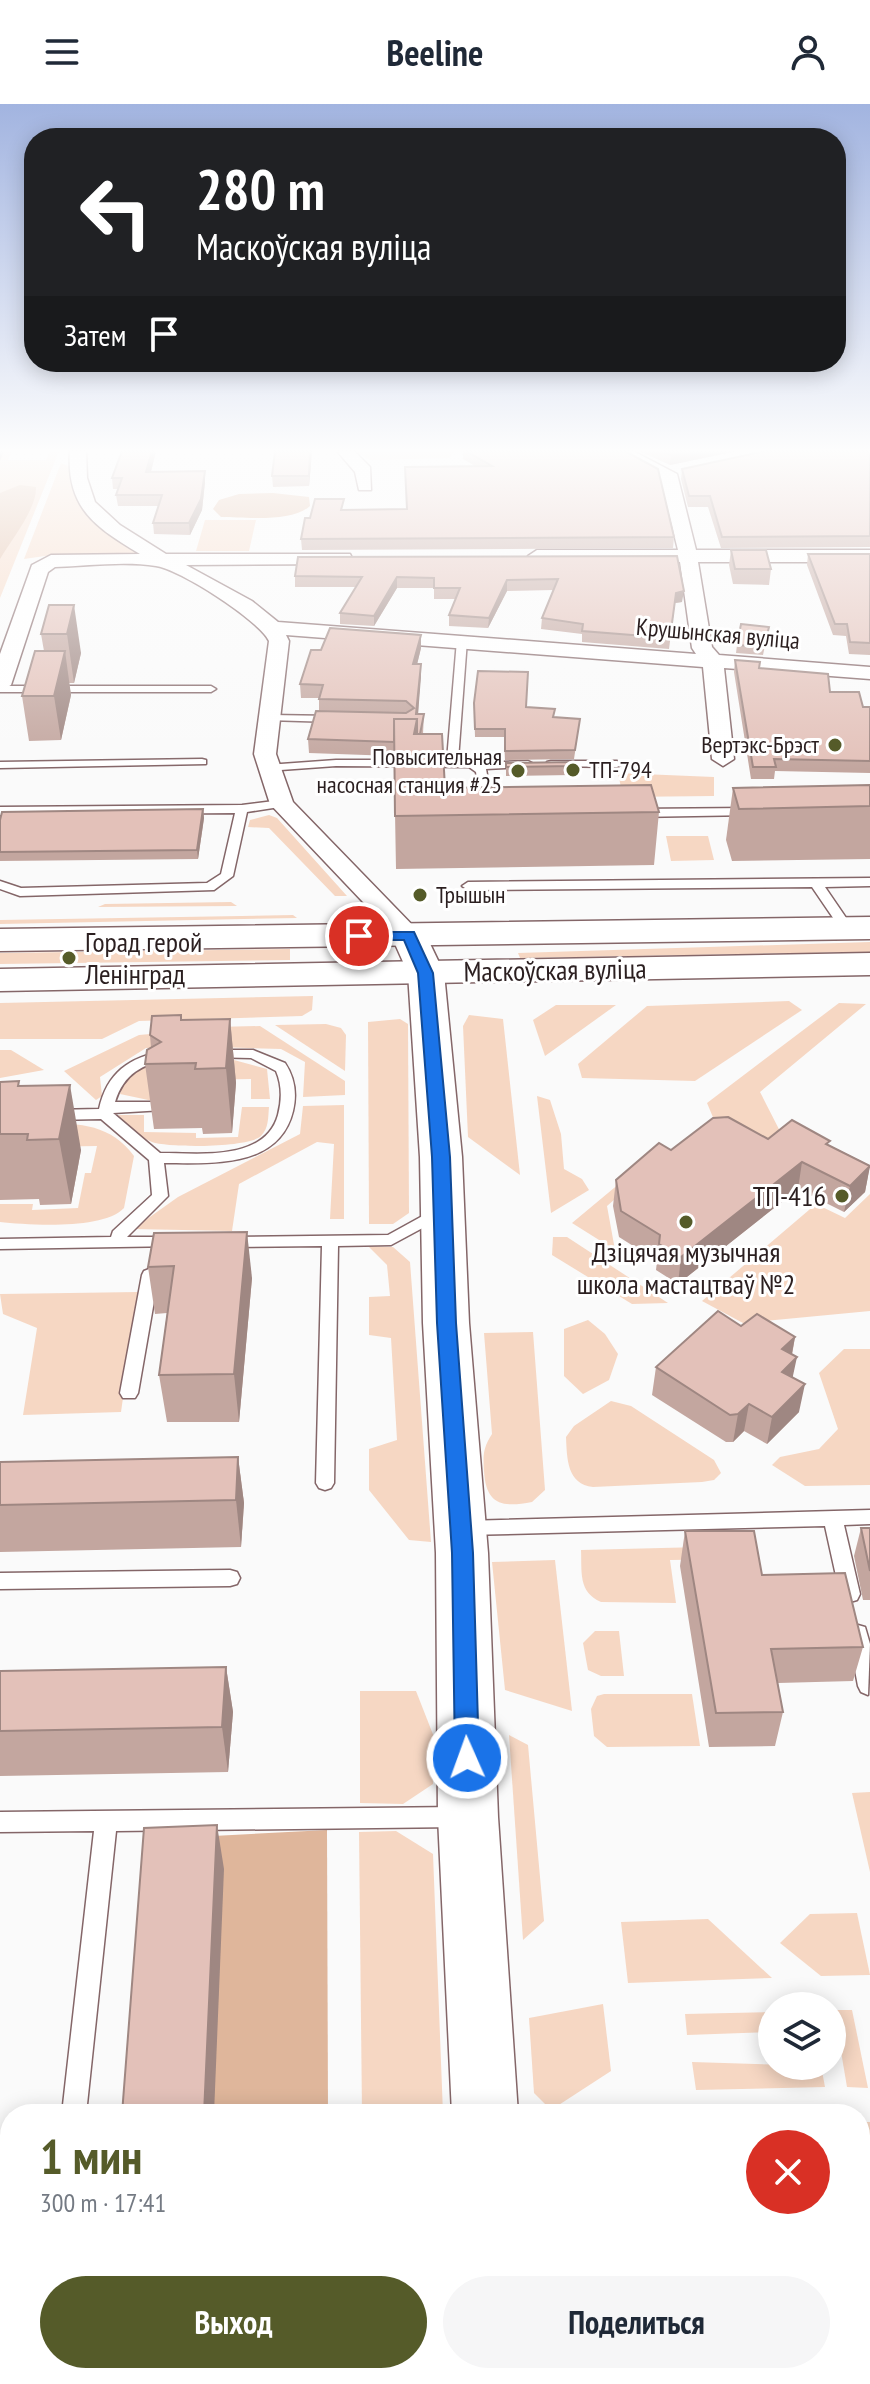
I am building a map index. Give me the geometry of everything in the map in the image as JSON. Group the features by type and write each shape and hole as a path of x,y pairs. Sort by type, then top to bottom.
{"main road":[{"name":"Маскоўская вуліца","path":"0,940 858,928"},
{"path":"409,935 426,973 433,1229 459,1528 468,1817 484,2104"},
{"name":"Маскоўская вуліца","path":"0,980 870,964"}],"street":[{"path":"162,557 251,609 275,628 279,641 265,754 267,768 282,804 409,935"},
{"path":"1,682 36,576 45,564 67,559 318,557"},
{"path":"688,557 702,648 713,661 723,759"},
{"name":"Крушынская вуліца","path":"275,628 870,673"}],"lane":[{"path":"452,763 462,640"},
{"path":"1,682 211,689"},
{"path":"271,718 343,719"},
{"path":"0,765 202,762"},
{"path":"267,768 315,763 452,763 477,766 617,764"},
{"path":"477,766 482,771 483,802 498,812"},
{"path":"0,811 242,809 282,804"},
{"path":"0,885 20,892 210,887 227,876 242,809"},
{"path":"618,813 766,812"},
{"path":"468,886 870,882"},
{"path":"816,883 858,928"},
{"path":"106,1110 113,1081 123,1070 150,1057 253,1054 280,1066 288,1083 286,1121 273,1139 243,1155 156,1158"},
{"path":"36,1115 159,1107"},
{"path":"106,1110 156,1158 160,1196 119,1235 119,1242"},
{"path":"0,1244 391,1240 433,1229"},
{"path":"325,1483 330,1241"},
{"path":"129,1393 150,1275 177,1264"},
{"path":"459,1528 870,1517"},
{"path":"833,1518 868,1686"},
{"path":"0,1581 230,1578"},
{"path":"0,1822 468,1817"},
{"path":"75,2104 106,1820"}],"shaded area":[{"path":"0,557 16,557 0,598"},
{"path":"618,773 714,777 714,796 623,797"},
{"path":"269,815 277,818 347,896 335,896 269,828 248,827 250,820"},
{"path":"666,836 708,836 714,860 671,861"},
{"path":"231,902 237,906 98,907 105,904"},
{"path":"293,915 297,918 0,924 0,920"},
{"path":"870,942 870,952 520,958 518,953"},
{"path":"290,949 290,960 0,964 0,953"},
{"path":"313,996 312,1010 302,1016 139,1021 102,1039 0,1039 0,1003"},
{"path":"789,1001 802,1010 695,1081 582,1078 578,1064 647,1006"},
{"path":"839,1003 866,1004 760,1092 784,1139 761,1158 720,1134 707,1103"},
{"path":"556,1005 616,1005 545,1056 533,1020"},
{"path":"469,1015 503,1019 520,1175 468,1137 463,1026"},
{"path":"400,1019 408,1024 409,1213 393,1224 369,1224 368,1022"},
{"path":"326,1024 341,1028 346,1035 345,1071 275,1025"},
{"path":"260,1026 345,1081 345,1095 303,1097 305,1062 281,1049 218,1047 216,1027"},
{"path":"206,1029 204,1047 146,1048 100,1077 102,1096 96,1100 64,1071 139,1035"},
{"path":"0,1050 11,1050 44,1070 0,1078"},
{"path":"186,1060 234,1060 267,1069 270,1099 251,1099 251,1079 195,1080 153,1101 120,1094 126,1080 152,1065"},
{"path":"537,1096 550,1100 561,1134 564,1169 582,1179 589,1190 551,1213"},
{"path":"344,1105 344,1219 330,1219 334,1144 317,1142 239,1184 232,1231 133,1229 178,1197 300,1134 303,1106"},
{"path":"242,1107 269,1107 265,1130 253,1140 225,1145 152,1142 133,1131 118,1115 144,1115 144,1132 196,1133 196,1138 238,1137"},
{"path":"19,1123 82,1125 123,1143 134,1156 124,1208 114,1215 84,1223 47,1225 0,1222 0,1204 33,1204 32,1210 78,1208 85,1173 91,1173 97,1146 39,1147"},
{"path":"632,1173 640,1177 607,1206 615,1250 572,1223"},
{"path":"870,1194 870,1311 743,1323 702,1301 816,1204 845,1218"},
{"path":"553,1237 567,1237 668,1303 632,1304 552,1255"},
{"path":"368,1246 393,1247 410,1262 431,1542 409,1540 369,1490 369,1449 397,1440 391,1338 369,1335 369,1297 390,1296 387,1265"},
{"path":"138,1292 121,1412 23,1415 37,1328 3,1314 0,1294"},
{"path":"588,1320 605,1334 618,1354 609,1380 583,1394 564,1376 564,1329"},
{"path":"533,1332 545,1490 532,1502 504,1504 492,1497 485,1482 484,1452 492,1434 484,1333"},
{"path":"844,1349 870,1349 870,1485 805,1486 772,1465 780,1457 819,1449 838,1429 819,1373"},
{"path":"611,1401 631,1406 714,1460 721,1473 714,1480 702,1482 584,1485 570,1469 566,1437 574,1426"},
{"path":"742,1546 745,1559 670,1560 676,1603 601,1602 588,1593 583,1580 581,1550"},
{"path":"555,1560 572,1711 505,1690 492,1562"},
{"path":"595,1631 619,1631 624,1676 601,1676 588,1670 583,1643"},
{"path":"360,1691 416,1691 434,1737 433,1784 403,1804 360,1803"},
{"path":"692,1694 700,1746 607,1747 594,1736 591,1709 597,1696"},
{"path":"509,1735 528,1745 544,1921 523,1940"},
{"path":"870,1792 870,1872 852,1793"},
{"path":"327,1830 328,2104 212,2104 156,1839"},
{"path":"396,1831 433,1854 443,2104 362,2104 359,1832"},
{"path":"857,1913 870,1975 821,1976 780,1943 810,1914"},
{"path":"708,1919 772,1978 628,1983 621,1922"},
{"path":"603,2004 611,2071 560,2104 545,2104 534,2093 529,2018"},
{"path":"846,2010 852,2010 868,2088 847,2087"},
{"path":"758,2012 758,2032 687,2035 685,2014"},
{"path":"692,2062 758,2064 758,2080 824,2080 825,2087 696,2090"}],"building":[{"path":"298,557 677,557 684,591 676,593 670,638 582,631 583,624 542,618 558,579 507,580 489,618 449,615 460,588 434,588 434,578 397,577 374,616 340,613 362,577 295,576"},
{"path":"733,557 768,557 771,569 735,569"},
{"path":"809,557 870,557 870,643 850,642 847,624 835,624"},
{"path":"49,605 74,605 67,634 41,634"},
{"path":"741,624 769,627 764,647 737,645"},
{"path":"330,628 421,635 413,664 421,664 416,714 424,714 420,734 417,734 417,719 394,719 394,742 308,739 316,711 406,713 414,708 406,701 319,699 323,685 300,684 311,650 321,650"},
{"path":"35,651 65,651 54,696 22,696"},
{"path":"735,660 760,662 759,668 828,674 830,692 859,692 863,707 870,707 870,761 774,759 776,767 753,767"},
{"path":"478,671 528,672 526,707 555,709 553,717 580,719 575,750 505,751 505,729 475,729"},
{"path":"394,719 417,719 414,734 442,734 445,788 651,785 659,812 395,816"},
{"path":"573,762 572,766 506,767 506,763"},
{"path":"870,785 870,806 739,809 733,788"},
{"path":"203,809 197,850 0,852 2,812"},
{"path":"181,1015 181,1020 230,1019 226,1068 195,1069 196,1063 145,1064 147,1050 161,1042 150,1035 152,1016"},
{"path":"19,1081 18,1086 70,1085 59,1139 27,1140 28,1134 0,1134 0,1082"},
{"name":"Дзіцячая музычная школа мастацтваў №2","path":"728,1117 768,1139 792,1120 830,1141 826,1144 870,1166 850,1186 802,1162 681,1257 659,1244 660,1235 621,1211 616,1180 659,1143 671,1150 713,1118"},
{"path":"247,1232 234,1374 159,1375 174,1266 148,1267 154,1233"},
{"path":"718,1311 741,1326 757,1314 795,1337 782,1349 797,1357 782,1372 805,1384 772,1417 749,1404 738,1414 730,1415 656,1367"},
{"path":"238,1457 236,1500 0,1505 0,1462"},
{"path":"861,1528 870,1528 870,1571"},
{"path":"685,1531 754,1531 762,1575 845,1573 863,1647 771,1649 783,1712 716,1713"},
{"path":"226,1667 222,1727 0,1731 0,1671"},
{"path":"217,1825 204,2104 123,2104 144,1828"}],"place":[{"name":"Вертэкс-Брэст","path":"835,745"},
{"name":"ТП-794","path":"573,770"},
{"name":"Повысительная насосная станция #25","path":"518,771"},
{"name":"Трышын","path":"420,895"},
{"name":"Горад герой Ленінград","path":"69,958"},
{"name":"ТП-416","path":"842,1196"},
{"name":"Дзіцячая музычная школа мастацтваў №2","path":"686,1222"}],"route":[{"path":"359,936 409,935 420,953 426,973 431,1011 441,1157 446,1323 462,1553 467,1758"}]}
